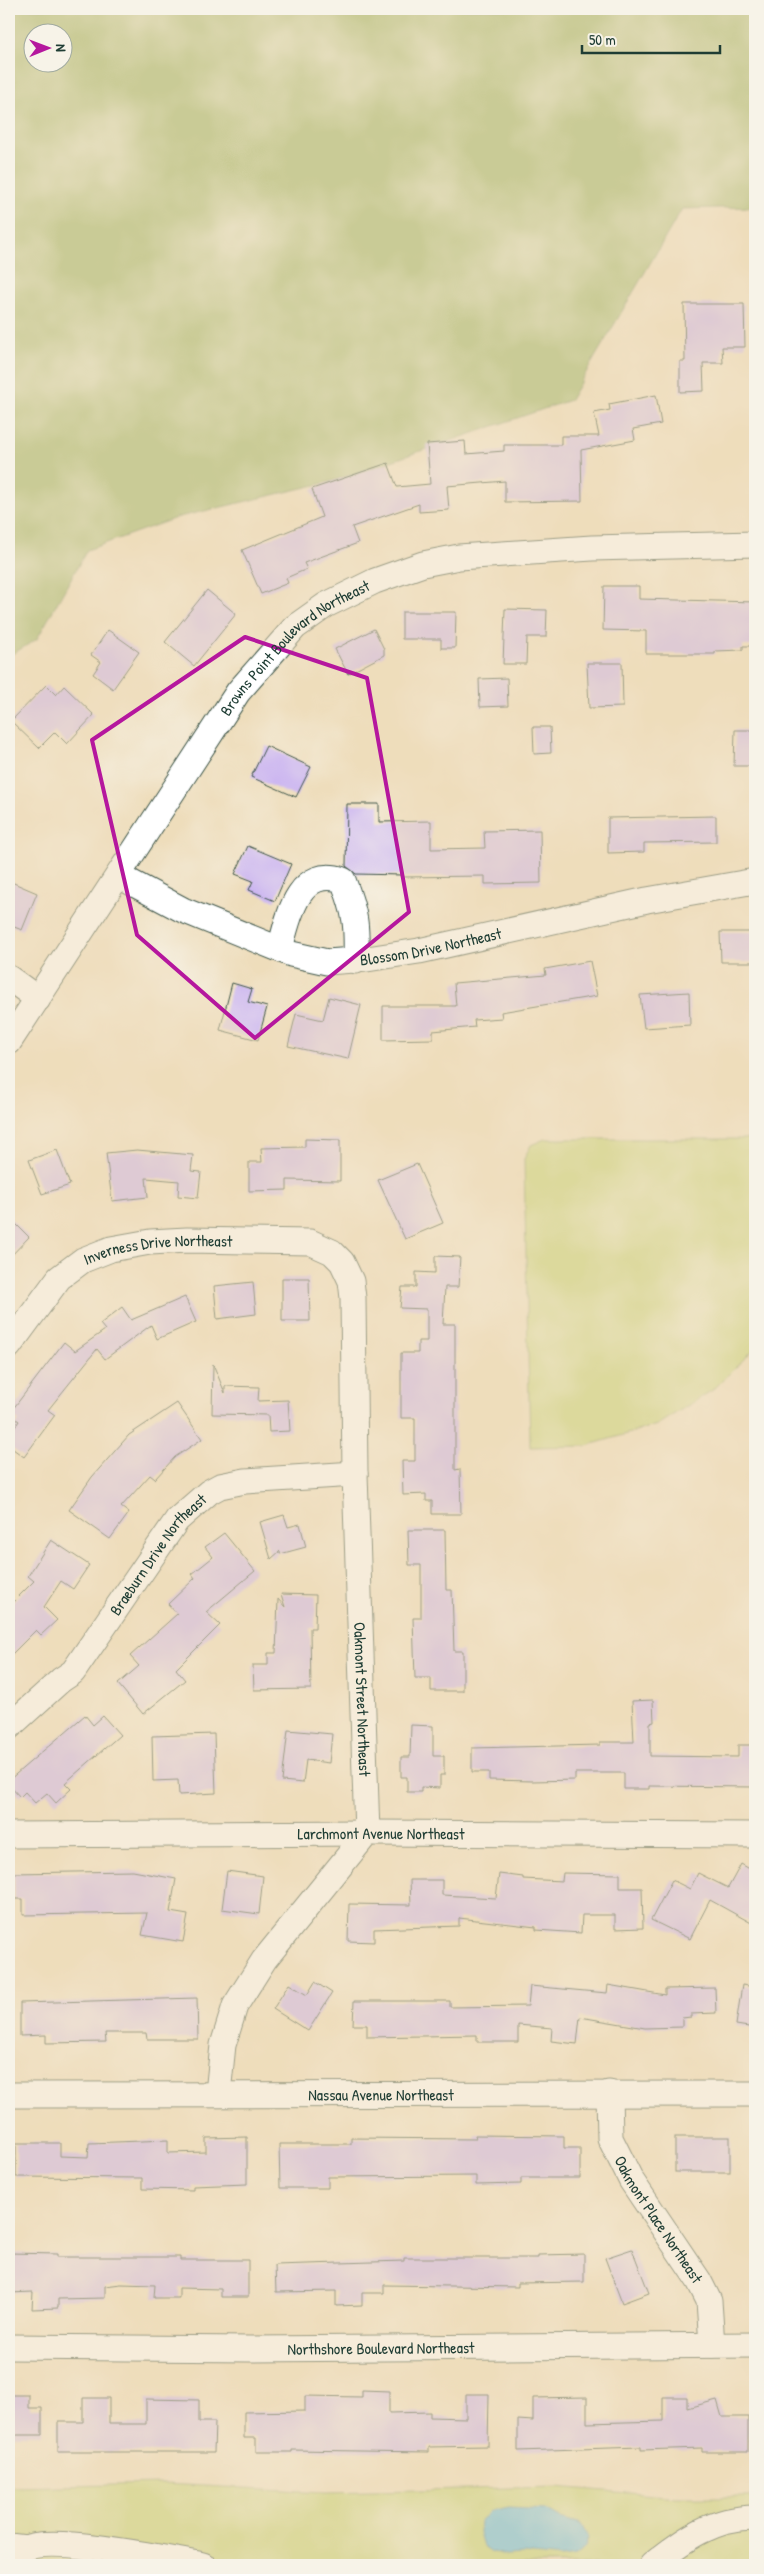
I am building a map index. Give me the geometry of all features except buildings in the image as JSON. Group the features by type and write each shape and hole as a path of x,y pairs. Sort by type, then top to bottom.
{"street":[{"name":"Browns Point Boulevard Northeast","path":"9,1042 238,692 295,627 326,605 375,581 423,564 459,557 592,548 755,544"},
{"name":"Blossom Drive Northeast","path":"119,876 183,910 280,949 312,960 327,962 420,951 647,900 755,882"},
{"path":"280,949 289,916 300,892 317,879 334,877 343,880 357,921 356,960"},
{"path":"9,978 38,999"},
{"name":"Inverness Drive Northeast","path":"9,1346 59,1278 83,1260 118,1247 150,1242 187,1240 310,1242 321,1245 342,1262"},
{"name":"Oakmont Street Northeast","path":"342,1262 352,1282 356,1351 354,1474 367,1833"},
{"name":"Braeburn Drive Northeast","path":"9,1727 60,1680 73,1672 178,1520 209,1492 220,1486 245,1481 354,1474"},
{"path":"218,2093 223,2045 235,2006 264,1960 367,1833"},
{"name":"Larchmont Avenue Northeast","path":"9,1835 367,1833 755,1835"},
{"name":"Nassau Avenue Northeast","path":"9,2095 218,2093 755,2094"},
{"name":"Oakmont Place Northeast","path":"609,2093 610,2138 631,2180 700,2282 709,2301 712,2345"},
{"name":"Northshore Boulevard Northeast","path":"9,2347 251,2349 755,2345"},
{"path":"652,2565 707,2527 723,2520 755,2518"},
{"path":"14,2552 34,2544 78,2545 203,2565"}],"highlighted area":[{"path":"245,637 367,678 409,912 255,1038 137,935 92,740"}],"green space":[{"path":"9,9 755,9 755,207 682,209 570,400 333,481 179,517 87,550 37,639 9,656"},
{"path":"545,1139 755,1139 755,1348 714,1389 657,1425 586,1446 530,1447 524,1159 531,1145"},
{"path":"164,2484 325,2492 557,2487 677,2497 755,2497 755,2565 9,2565 9,2487"}],"water":[{"path":"509,2508 546,2510 560,2518 581,2524 588,2538 585,2547 575,2556 562,2558 524,2554 505,2555 492,2552 483,2546 479,2532 480,2520 490,2512"}]}
